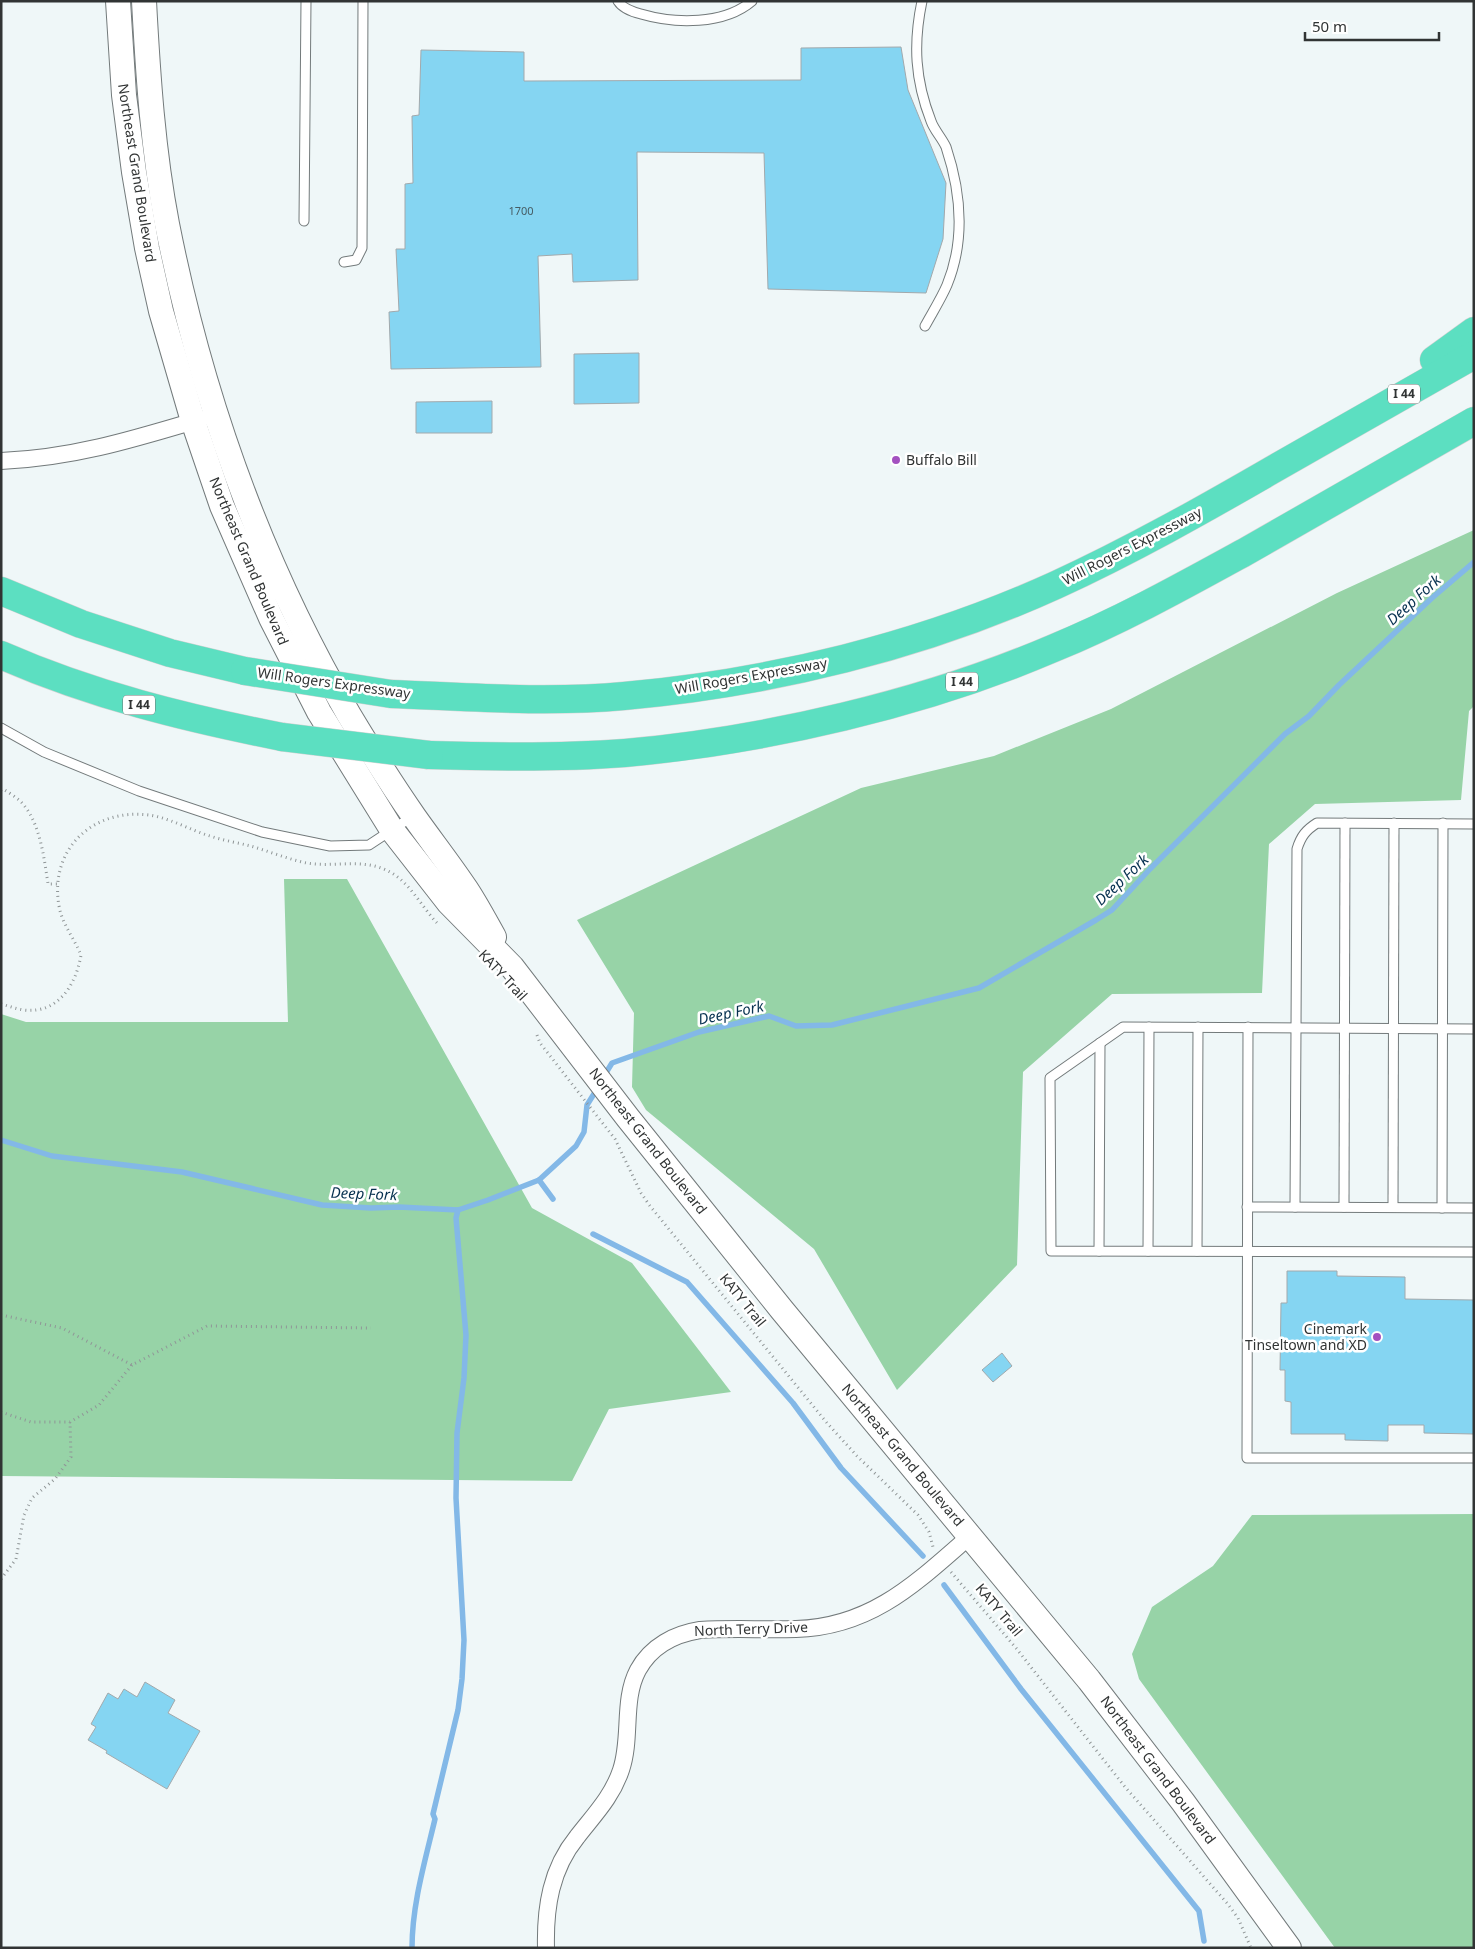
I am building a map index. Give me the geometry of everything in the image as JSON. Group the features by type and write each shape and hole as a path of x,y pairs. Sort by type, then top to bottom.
{"highway":[{"path":"1335,434 1474,331"},
{"name":"Will Rogers Expressway","path":"1,591 90,627 170,653 245,671 391,694 527,699 622,696 704,686 763,676 849,657 983,615 1055,586 1119,555 1188,518 1474,355"},
{"name":"I 44","path":"1,656 43,674 136,704 205,722 282,737 429,755 511,758 625,752 711,743 790,729 933,692 1056,648 1120,618 1225,563 1474,421"},
{"path":"1444,438 1474,427"}],"street":[{"name":"Northeast Grand Boulevard","path":"118,1 124,95 134,172 147,248 161,311 193,421 222,506 271,618 319,712 392,830 449,904 512,967"},
{"name":"Northeast Grand Boulevard","path":"144,1 151,108 167,224 188,317 216,414 254,520 304,628 350,716 413,816 467,890 512,967 628,1118 782,1310 1107,1703 1183,1802 1281,1945"},
{"path":"1,461 43,458 83,452 216,414"},
{"name":"North Terry Drive","path":"546,1948 551,1885 566,1852 608,1799 616,1783 626,1755 630,1692 639,1669 660,1645 685,1632 700,1630 798,1629 852,1619 904,1592 970,1535"}],"lane":[{"path":"304,221 306,1"},
{"path":"344,262 356,260 362,248 364,1"},
{"path":"618,1 620,5 631,12 654,18 699,20 722,16 743,9 752,1"},
{"path":"922,1 916,42 916,65 920,89 932,123 945,145 958,196 959,218 958,245 946,286 925,326"},
{"path":"1,728 44,752 139,790 262,832 330,846 369,845 413,816"},
{"path":"1295,1207 1297,849 1300,838 1307,829 1317,822 1474,824"},
{"path":"1344,1207 1345,822"},
{"path":"1393,1208 1394,823"},
{"path":"1442,1208 1443,823"},
{"path":"1474,1029 1123,1028 1050,1078 1051,1251 1474,1252"},
{"path":"1148,1251 1149,1028"},
{"path":"1197,1251 1198,1028"},
{"path":"1248,1028 1247,1458 1474,1458"},
{"path":"1099,1251 1100,1044"},
{"path":"1247,1206 1474,1208"}],"path":[{"path":"1,790 3,789 20,801 28,812 43,849 48,884 57,884"},
{"path":"1,1004 23,1010 41,1010 55,1004 67,993 74,981 81,954 59,908 57,884 63,860 74,840 89,827 110,818 130,813 152,815 209,836 302,862 320,865 372,865 388,871 399,878 439,925"},
{"name":"KATY Trail","path":"533,1028 540,1043 615,1139 641,1193 650,1206 827,1423 857,1456 918,1515 926,1525 934,1550 1016,1648 1125,1787 1227,1903 1238,1918 1251,1948"},
{"path":"1,1315 62,1328 132,1365"},
{"path":"1,1412 31,1422 70,1422 99,1405 132,1365 207,1326 371,1328"},
{"path":"1,1579 16,1558 24,1515 32,1498 55,1479 71,1457 70,1422"}],"green space":[{"path":"1474,530 1474,706 1469,711 1461,800 1315,804 1269,844 1262,993 1112,994 1023,1072 1017,1265 897,1390 814,1249 646,1110 632,1087 634,1013 577,920 861,788 994,756 1111,709 1337,593"},
{"path":"284,879 347,879 532,1208 632,1263 731,1392 609,1409 572,1481 1,1476 1,1014 26,1022 288,1022"},
{"path":"1474,1514 1474,1948 1335,1948 1139,1679 1132,1654 1152,1607 1213,1566 1252,1515"}],"building":[{"path":"901,47 908,90 946,183 943,239 926,293 768,289 764,153 637,152 638,280 573,282 572,254 538,256 541,367 391,369 389,312 399,311 396,249 405,249 405,184 413,183 412,116 419,115 421,50 524,52 524,81 801,80 801,48"},
{"path":"639,353 639,403 574,404 574,354"},
{"path":"492,401 492,433 416,433 416,402"},
{"name":"Cinemark Tinseltown and XD","path":"1287,1271 1337,1271 1337,1276 1405,1277 1405,1299 1474,1300 1474,1434 1424,1433 1424,1425 1388,1425 1388,1441 1345,1440 1345,1434 1291,1434 1291,1402 1285,1401 1285,1370 1280,1370 1281,1303 1287,1303"},
{"path":"1002,1353 1012,1366 993,1382 982,1370"},
{"path":"145,1682 175,1700 168,1713 200,1731 167,1789 106,1753 107,1751 88,1740 96,1727 91,1724 108,1693 118,1699 124,1689 137,1697"}],"waterway":[{"name":"Deep Fork","path":"604,1076 612,1063 699,1032 769,1016 796,1026 832,1025 979,988 1096,920 1112,910 1150,869 1285,734 1309,716 1339,685 1432,598 1474,562"},
{"name":"Deep Fork","path":"1,1140 52,1156 182,1172 322,1205 458,1210 539,1180 576,1146 584,1132 587,1105 597,1089"},
{"path":"539,1180 553,1199"},
{"path":"412,1948 417,1899 435,1819 433,1814 458,1710 462,1679 464,1640 456,1498 457,1433 464,1378 466,1335 456,1218 458,1210"},
{"path":"593,1234 687,1282 793,1403 841,1468 923,1556"},
{"path":"944,1585 1021,1689 1199,1911 1204,1941"}],"place":[{"name":"Buffalo Bill","path":"896,460"},
{"name":"Cinemark Tinseltown and XD","path":"1377,1337"}]}
